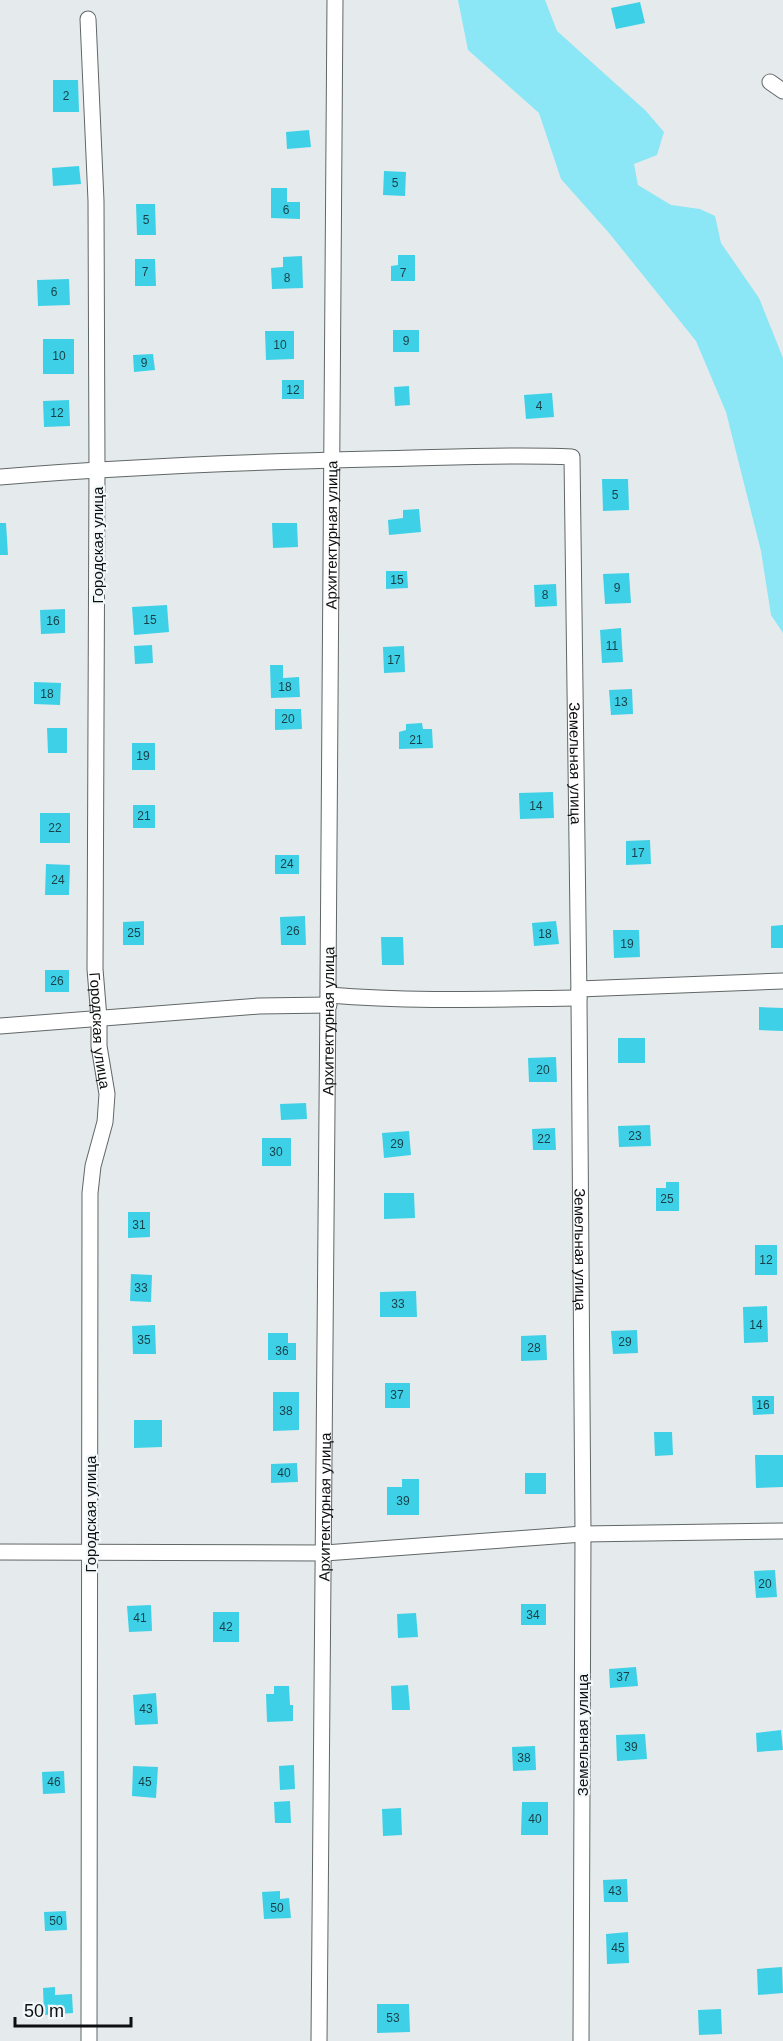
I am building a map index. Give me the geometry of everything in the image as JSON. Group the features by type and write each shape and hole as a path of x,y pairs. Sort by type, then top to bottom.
{"street":[{"name":"Архитектурная улица","path":"319,2041 325,1553 336,0"},
{"name":"Городская улица","path":"88,19 96,201 95,969 99,1046 107,1094 105,1122 93,1166 90,1193 89,2041"},
{"path":"770,82 783,91"},
{"name":"Земельная улица","path":"331,460 537,456 572,458 583,1534 581,2041"},
{"path":"0,477 97,469 331,460"},
{"path":"0,1026 329,1000 427,1000 579,994 783,981"},
{"path":"0,1552 325,1553 583,1534 783,1531"}],"shaded area":[{"path":"458,0 545,0 557,31 646,111 664,132 657,155 634,164 638,185 671,205 700,209 715,216 721,243 759,298 783,358 783,633 771,615 761,551 726,412 696,341 609,233 561,179 539,113 468,50"}],"building":[{"path":"640,2 645,23 616,29 611,8"},
{"path":"53,80 78,80 79,112 53,112"},
{"path":"309,130 311,147 287,149 286,132"},
{"path":"79,166 81,184 53,186 52,168"},
{"path":"384,171 406,172 405,196 383,195"},
{"path":"271,188 287,188 287,202 300,202 300,219 271,218"},
{"path":"136,204 155,204 156,235 137,235"},
{"path":"398,255 415,255 415,281 391,281 391,266 398,265"},
{"path":"302,256 303,288 272,289 271,268 283,267 283,257"},
{"path":"135,259 155,259 156,286 135,286"},
{"path":"69,279 70,305 38,306 37,280"},
{"path":"393,330 419,330 419,352 393,352"},
{"path":"265,331 294,331 294,359 266,360"},
{"path":"43,339 74,339 74,374 43,374"},
{"path":"153,354 155,370 134,372 133,355"},
{"path":"282,380 304,380 304,399 282,399"},
{"path":"409,386 410,405 395,406 394,387"},
{"path":"552,393 554,417 526,419 524,395"},
{"path":"69,400 70,426 44,427 43,401"},
{"path":"602,479 628,479 629,510 603,511"},
{"path":"419,509 421,532 389,535 388,520 403,518 403,510"},
{"path":"0,523 6,523 8,555 0,555"},
{"path":"272,523 297,523 298,547 273,548"},
{"path":"386,571 407,571 408,588 386,589"},
{"path":"629,573 631,603 605,604 603,574"},
{"path":"556,584 557,606 535,607 534,585"},
{"path":"167,605 169,632 134,635 132,607"},
{"path":"65,609 65,633 41,634 40,610"},
{"path":"621,628 623,662 602,663 600,630"},
{"path":"152,645 153,663 135,664 134,646"},
{"path":"404,646 405,672 384,673 383,647"},
{"path":"270,665 283,665 283,678 299,677 300,697 271,698"},
{"path":"34,682 61,683 60,705 34,704"},
{"path":"632,689 633,714 611,715 609,690"},
{"path":"275,709 301,709 302,729 275,730"},
{"path":"422,723 423,729 432,729 433,748 399,749 399,732 406,730 406,724"},
{"path":"47,728 67,728 67,753 48,753"},
{"path":"132,743 155,743 155,770 132,770"},
{"path":"553,792 554,818 520,819 519,793"},
{"path":"133,805 155,805 155,828 133,828"},
{"path":"40,813 70,813 70,843 40,843"},
{"path":"650,840 651,864 626,865 626,841"},
{"path":"275,855 299,855 299,874 275,874"},
{"path":"46,864 70,865 69,895 45,895"},
{"path":"305,916 306,945 281,945 280,917"},
{"path":"144,921 144,945 123,945 123,922"},
{"path":"556,921 559,944 534,946 532,923"},
{"path":"783,925 783,948 771,948 771,926"},
{"path":"613,930 639,930 640,957 614,958"},
{"path":"381,937 403,937 404,965 382,965"},
{"path":"45,970 69,970 69,992 45,992"},
{"path":"759,1007 783,1008 783,1031 759,1030"},
{"path":"618,1038 645,1038 645,1063 618,1063"},
{"path":"556,1057 557,1082 529,1082 528,1058"},
{"path":"306,1103 307,1119 281,1120 280,1104"},
{"path":"650,1125 651,1146 619,1147 618,1126"},
{"path":"555,1128 556,1150 533,1150 532,1129"},
{"path":"409,1131 411,1155 384,1158 382,1133"},
{"path":"262,1138 291,1138 291,1166 262,1166"},
{"path":"666,1182 679,1182 679,1211 656,1211 656,1188 666,1188"},
{"path":"384,1193 414,1193 415,1218 384,1219"},
{"path":"128,1212 150,1212 150,1237 128,1238"},
{"path":"755,1245 777,1245 777,1275 755,1275"},
{"path":"131,1274 152,1275 151,1302 130,1301"},
{"path":"416,1291 417,1317 380,1317 380,1292"},
{"path":"767,1306 768,1342 744,1343 743,1307"},
{"path":"155,1325 156,1354 133,1354 132,1326"},
{"path":"637,1330 638,1353 613,1354 611,1331"},
{"path":"268,1333 288,1333 288,1343 296,1343 296,1360 268,1360"},
{"path":"546,1335 547,1360 521,1361 521,1336"},
{"path":"385,1383 410,1383 410,1408 385,1408"},
{"path":"273,1392 299,1392 299,1430 273,1431"},
{"path":"752,1396 774,1396 774,1414 753,1415"},
{"path":"134,1420 162,1420 162,1447 134,1448"},
{"path":"654,1432 672,1432 673,1455 655,1456"},
{"path":"755,1455 783,1455 783,1487 756,1488"},
{"path":"297,1463 298,1482 271,1483 271,1464"},
{"path":"525,1473 546,1473 546,1494 525,1494"},
{"path":"402,1479 419,1479 419,1515 387,1515 387,1487 402,1487"},
{"path":"775,1570 777,1597 756,1598 754,1571"},
{"path":"521,1604 546,1604 546,1625 521,1625"},
{"path":"151,1605 152,1631 129,1632 127,1606"},
{"path":"213,1612 239,1612 239,1642 213,1642"},
{"path":"416,1613 418,1637 398,1638 397,1614"},
{"path":"636,1667 638,1686 610,1688 609,1669"},
{"path":"408,1685 410,1710 392,1710 391,1686"},
{"path":"274,1686 289,1686 290,1705 293,1705 293,1721 267,1722 266,1694 274,1694"},
{"path":"156,1693 158,1724 135,1725 133,1695"},
{"path":"781,1730 783,1750 757,1752 756,1733"},
{"path":"645,1734 647,1759 617,1761 616,1735"},
{"path":"535,1746 536,1770 513,1771 512,1747"},
{"path":"294,1765 295,1789 280,1790 279,1766"},
{"path":"133,1766 158,1767 156,1798 132,1796"},
{"path":"64,1771 65,1793 43,1794 42,1772"},
{"path":"290,1801 291,1823 275,1823 274,1802"},
{"path":"522,1802 548,1802 548,1835 521,1835"},
{"path":"401,1808 402,1835 383,1836 382,1809"},
{"path":"627,1879 628,1902 604,1902 603,1880"},
{"path":"280,1891 280,1899 289,1898 291,1918 264,1919 262,1892"},
{"path":"66,1911 67,1930 45,1931 44,1912"},
{"path":"628,1932 629,1963 607,1964 606,1934"},
{"path":"782,1967 783,1993 758,1995 757,1969"},
{"path":"55,1987 55,1995 72,1994 73,2013 44,2015 43,1988"},
{"path":"377,2004 409,2004 410,2032 377,2033"},
{"path":"721,2009 722,2034 699,2035 698,2010"}]}
